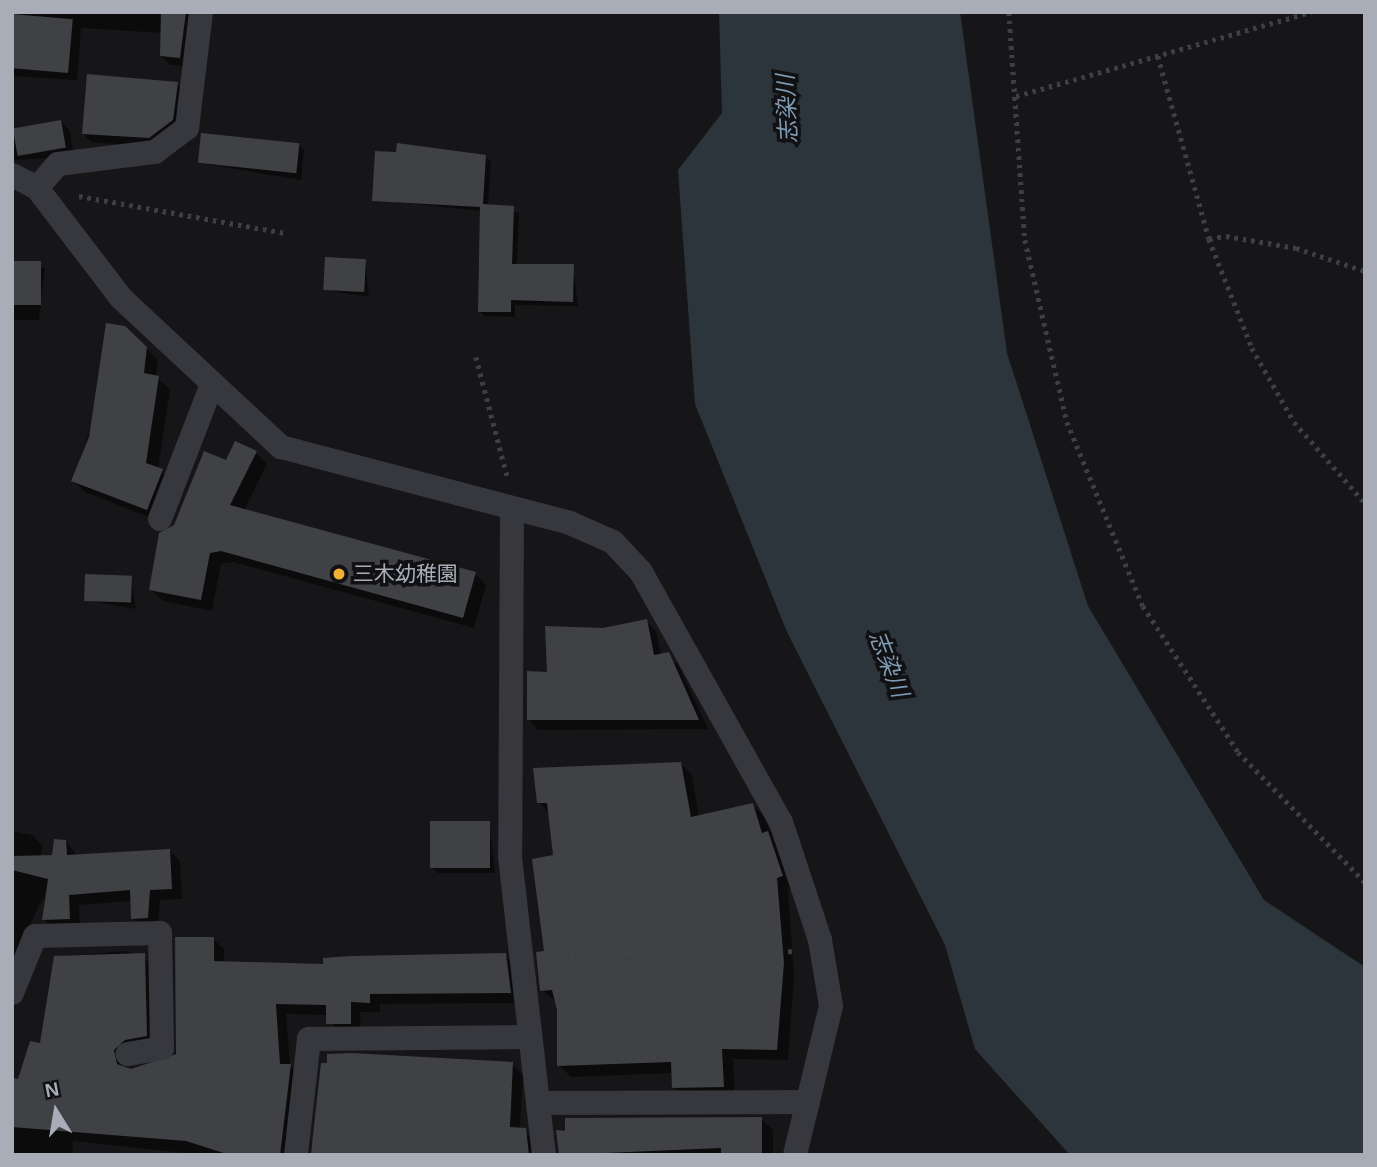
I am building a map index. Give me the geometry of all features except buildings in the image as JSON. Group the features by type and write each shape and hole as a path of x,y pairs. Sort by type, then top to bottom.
{"street":[{"path":"37,188 58,164 155,152 187,128 201,12"},
{"path":"12,175 37,188 121,298 211,387 281,447 512,511 569,523 613,542 641,572 781,822 821,946 831,1006 795,1155"},
{"path":"160,519 211,387"},
{"path":"512,511 510,857 524,956 529,1037 544,1155"},
{"path":"12,993 35,936 160,933 162,1048 128,1054"},
{"path":"296,1155 309,1039 529,1037"},
{"path":"538,1103 808,1101"}],"path":[{"path":"1009,12 1025,240 1067,422 1143,606 1238,752 1365,882"},
{"path":"1015,96 1311,12"},
{"path":"1158,56 1209,239 1252,348 1294,422 1365,503"},
{"path":"37,188 284,233"},
{"path":"1209,239 1226,236 1296,248 1365,271"},
{"path":"476,357 503,444 512,511"},
{"path":"524,956 785,954 821,946"}],"water":[{"name":"志染川","path":"719,12 960,12 1007,353 1088,606 1264,900 1365,967 1365,1155 1070,1155 975,1049 945,945 787,632 695,404 678,170 722,113"}],"place":[{"name":"三木幼稚園","path":"339,574"}]}
